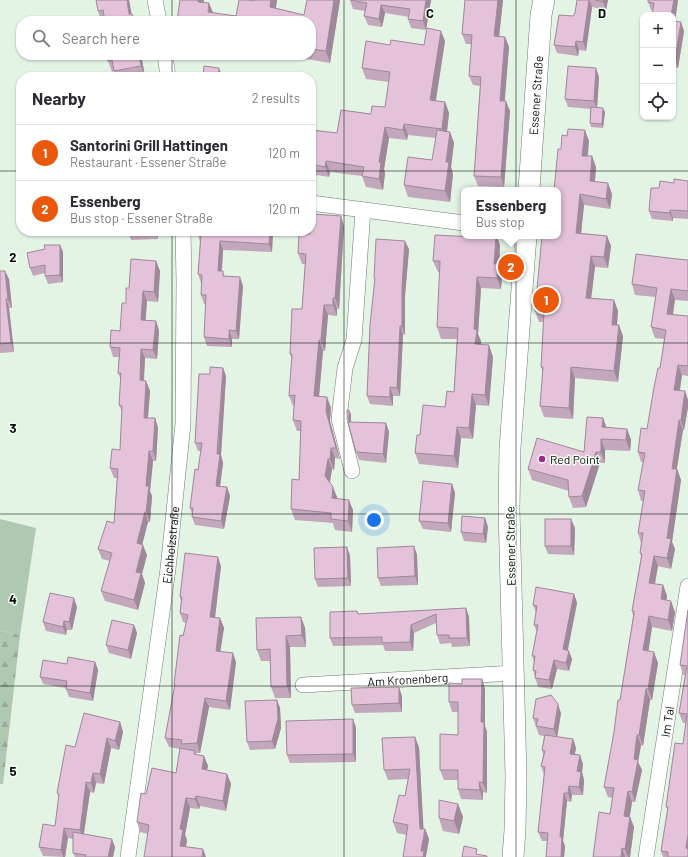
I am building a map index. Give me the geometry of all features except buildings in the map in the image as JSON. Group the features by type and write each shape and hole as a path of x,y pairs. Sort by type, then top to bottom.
{"street":[{"path":"155,0 158,16"},
{"name":"Essener Straße","path":"529,187 541,15 544,0"},
{"path":"166,60 167,72"},
{"path":"316,204 461,223"},
{"path":"352,471 339,419 345,368 354,340 363,210"},
{"name":"Eichholzstraße","path":"128,857 168,569 183,424 183,236"},
{"name":"Essener Straße","path":"513,857 516,776 509,510 510,448 526,239"},
{"name":"Im Tal","path":"646,857 688,586"},
{"name":"Am Kronenberg","path":"303,685 513,673"}],"green space":[{"path":"0,519 36,528 20,635 0,631"},
{"path":"0,631 20,635 3,784 0,784"}],"place":[{"name":"Essenberg","path":"511,267"},
{"name":"Santorini Grill Hattingen","path":"546,300"},
{"name":"Red Point","path":"542,459"}]}
